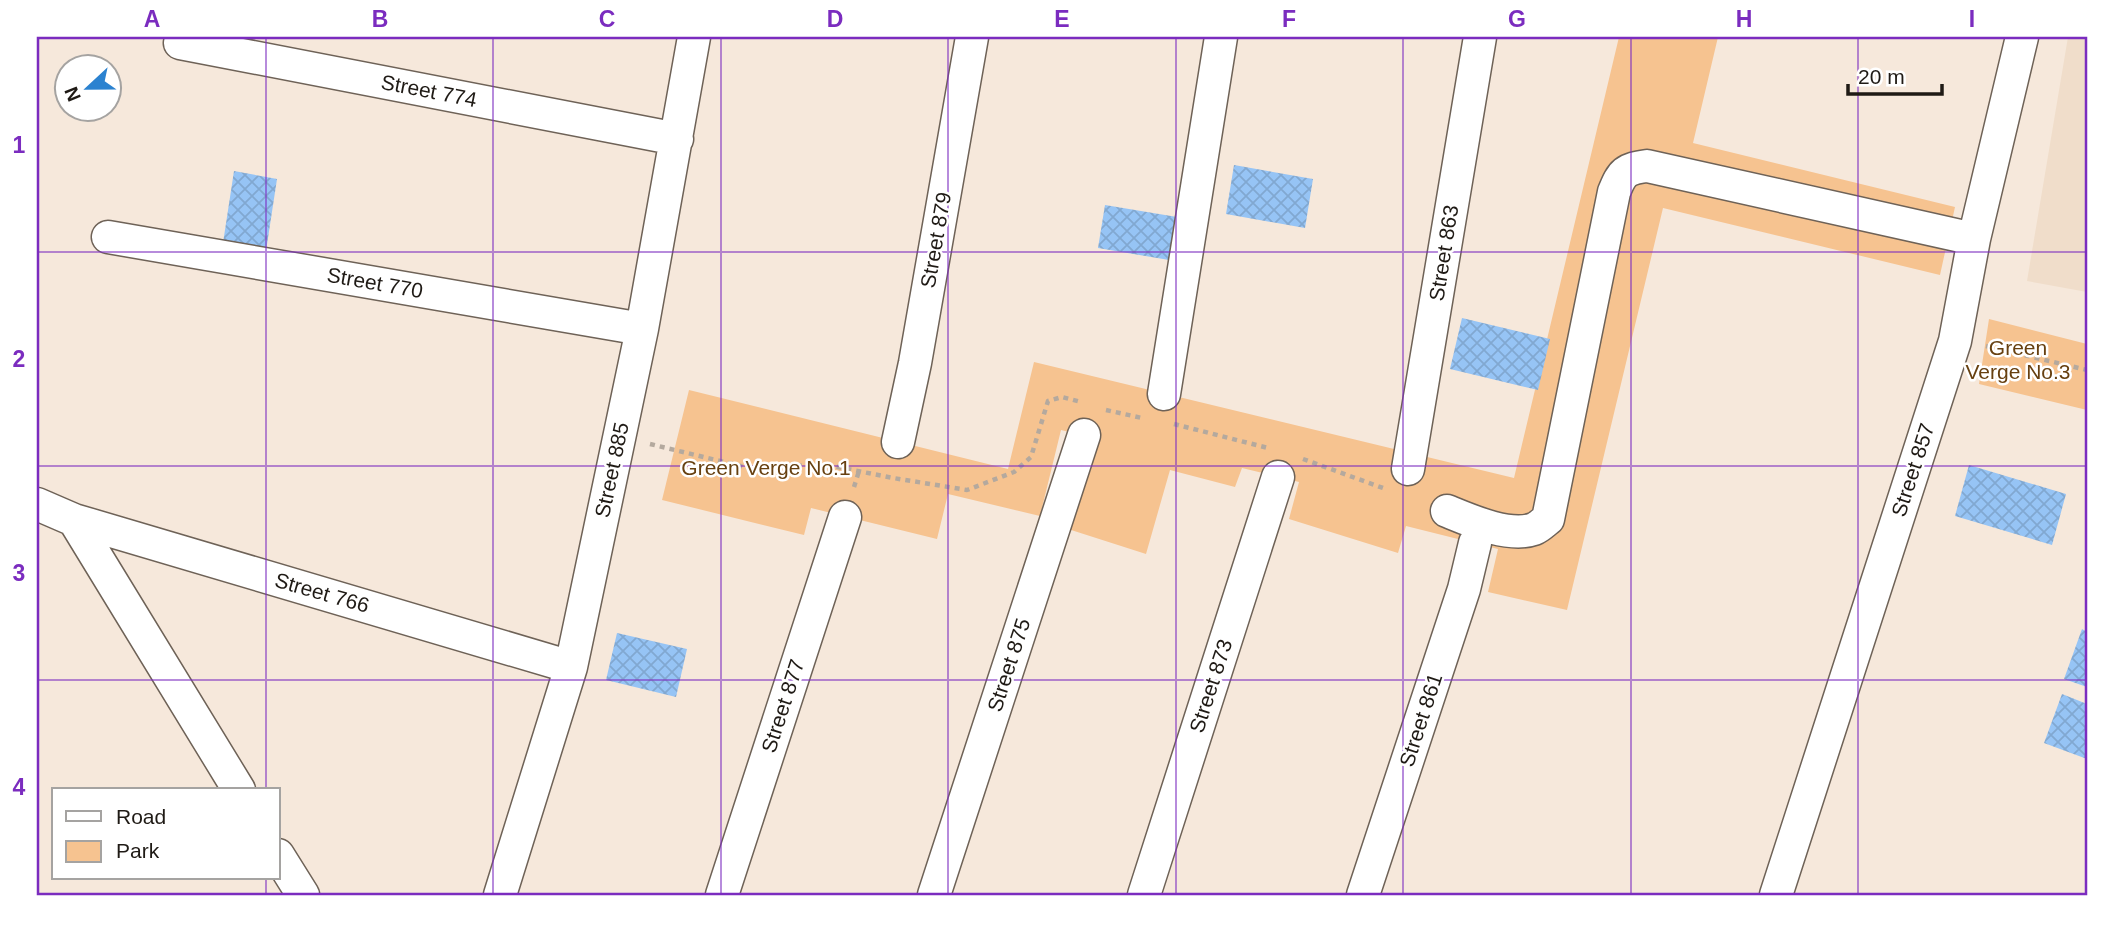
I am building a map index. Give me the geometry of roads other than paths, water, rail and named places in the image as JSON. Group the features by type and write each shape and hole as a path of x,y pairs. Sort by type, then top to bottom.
{"street":[{"name":"Street 885","path":"500,895 571,667 642,329 694,37"},
{"name":"Street 879","path":"898,442 915,363 972,37"},
{"path":"1167,408 1221,37"},
{"name":"Street 863","path":"1398,479 1480,37"},
{"name":"Street 857","path":"1776,895 1955,341 1974,239 2022,37"},
{"name":"Street 774","path":"180,43 677,139"},
{"path":"1447,511 1480,524 1513,531 1534,529 1548,519 1614,192 1621,175 1632,168 1647,166 1974,239"},
{"name":"Street 770","path":"108,237 642,329"},
{"name":"Street 875","path":"934,895 1086,420"},
{"name":"Street 873","path":"1144,895 1283,461"},
{"name":"Street 766","path":"37,504 74,520 571,667"},
{"name":"Street 877","path":"722,895 845,517"},
{"path":"74,520 238,788"},
{"name":"Street 861","path":"1363,895 1464,589 1475,543"},
{"path":"280,858 303,895"}],"park label":[{"name":"Green Verge No.3","path":"2018,360"},
{"name":"Green Verge No.1","path":"766,468"}]}
